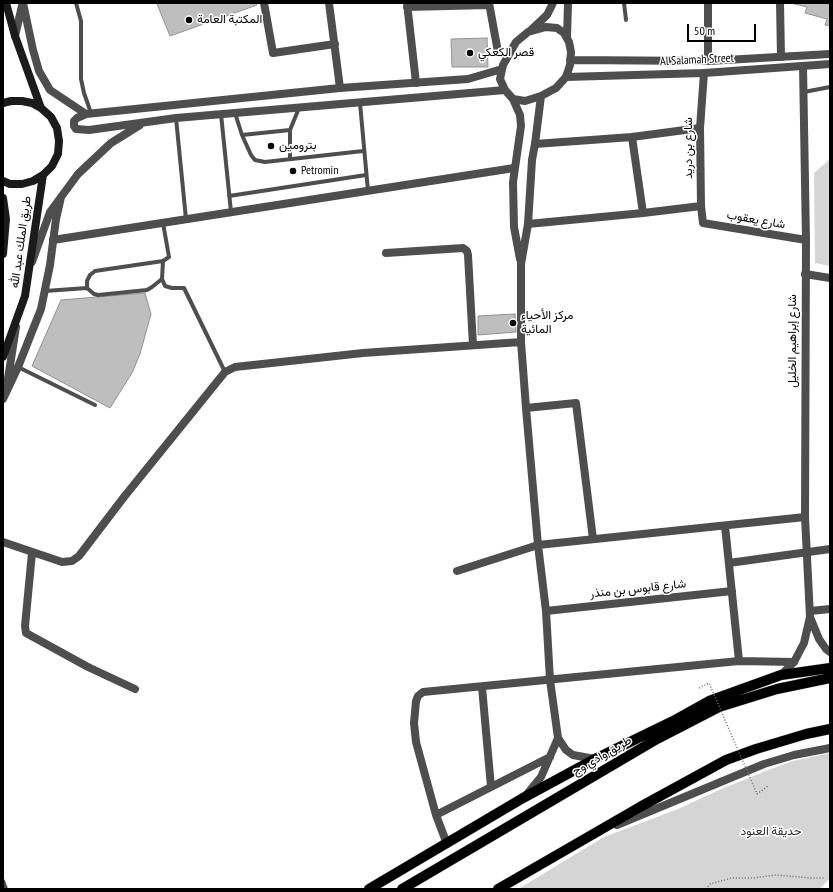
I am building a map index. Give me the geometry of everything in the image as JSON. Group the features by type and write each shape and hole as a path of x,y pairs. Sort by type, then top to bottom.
{"main road":[{"path":"6,3 15,36 41,108"},
{"path":"3,103 22,101 32,103 41,108 51,117 54,122 57,128 59,141 58,154 52,166 43,175 33,181 22,184 10,184 3,181"},
{"name":"طريق الملك عبد الله","path":"3,357 25,296 43,175"},
{"name":"طريق الملك عبد الله","path":"3,198 6,218 3,254"},
{"path":"369,889 524,798 594,759 709,701 781,674 830,668"},
{"name":"طريق وادي وج","path":"402,889 656,739 719,707 777,688 830,678"},
{"path":"498,889 640,807 726,760 799,736 830,729"}],"street":[{"path":"15,36 22,3"},
{"path":"22,3 33,50 40,71 50,90 89,114"},
{"path":"264,3 273,53 335,44"},
{"path":"329,3 340,88"},
{"path":"521,264 514,227 514,168 521,126 520,114 513,99 500,79 502,69 516,42 547,15 553,3"},
{"path":"567,38 568,3"},
{"path":"708,3 708,61"},
{"path":"780,3 781,57"},
{"path":"416,83 407,5 489,4 498,52"},
{"path":"513,99 525,101 541,96 556,88 566,77 570,65 571,52 569,42 564,32 557,28 546,27 528,32"},
{"name":"Al Salamah Street","path":"570,60 708,61 830,54"},
{"name":"Al Salamah Street","path":"566,77 704,73 830,64"},
{"name":"شارع إبراهيم الخليل","path":"803,66 806,240 805,517 810,614"},
{"path":"502,69 468,79 340,88 89,114 77,118 74,121 76,129 89,130 176,118 506,90"},
{"name":"شارع بن دريد","path":"703,223 701,206 700,128 704,73"},
{"path":"456,80 458,94"},
{"path":"541,96 532,160 528,224 521,264 521,342 526,408 538,545 546,611 550,680 558,738 566,750 573,755 594,759"},
{"path":"30,269 50,212 78,174 93,158 111,143 143,123"},
{"path":"535,144 632,137 700,128"},
{"path":"632,137 643,213"},
{"path":"53,240 514,168"},
{"path":"4,396 18,368 41,309 62,197"},
{"path":"528,224 701,206"},
{"name":"شارع يعقوب","path":"703,223 806,240"},
{"path":"386,253 463,248 467,251 473,345"},
{"path":"805,274 830,278"},
{"path":"4,396 18,316"},
{"path":"3,542 62,562 72,561 79,556 124,497 225,372 235,367 363,352 521,342"},
{"path":"526,408 576,403 593,539"},
{"path":"457,571 538,545 805,517"},
{"path":"725,526 739,661"},
{"path":"729,563 830,549"},
{"path":"32,552 25,626 26,634 88,667 134,689"},
{"name":"شارع قابوس بن منذر","path":"546,611 732,591"},
{"path":"810,614 830,609"},
{"path":"810,614 819,639 826,650 830,652"},
{"path":"781,674 794,662 804,643 810,614"},
{"path":"447,844 436,815 416,742 414,723 416,701 418,696 423,692 482,688 739,661 794,662"},
{"path":"482,688 491,787"},
{"path":"524,798 541,777 558,738"},
{"path":"592,835 764,764 794,754 830,748"},
{"path":"436,815 550,757"}],"lane":[{"path":"76,3 81,21 82,79 89,114"},
{"path":"624,3 626,20"},
{"path":"804,92 830,87"},
{"path":"360,103 363,151 368,191"},
{"path":"290,159 290,130 299,108"},
{"path":"234,113 242,135 251,155 255,160 265,162 363,151"},
{"path":"221,114 231,212"},
{"path":"176,118 186,219"},
{"path":"242,135 290,130"},
{"path":"229,196 366,175"},
{"path":"87,288 87,281 90,275 95,271 163,261 169,257 163,223"},
{"path":"163,261 162,279 165,286 172,288 184,288 225,372"},
{"path":"44,291 87,288 94,294 98,295 146,290 162,279"},
{"path":"18,368 95,405"},
{"path":"3,881 6,889"}],"path":[{"path":"699,688 709,684 757,794 768,786"},
{"path":"706,889 710,884 732,878 752,878 776,875 825,878"}],"green space":[{"path":"829,160 830,266 815,263 814,173"},
{"name":"حديقة العنود","path":"830,753 830,878 820,889 518,889 604,837 678,809 768,770 793,761"}],"building":[{"name":"المكتبة العامة","path":"256,3 257,5 170,36 157,4"},
{"path":"791,3 830,3 830,26 825,25 827,19 805,13 807,7"},
{"name":"قصر الكعكي","path":"487,38 488,67 452,67 451,39"},
{"path":"145,293 151,314 140,354 132,373 110,408 32,366 61,300"},
{"path":"515,314 516,332 478,335 478,316"}],"place":[{"name":"المكتبة العامة","path":"189,20"},
{"name":"قصر الكعكي","path":"470,53"},
{"name":"بترومين","path":"271,146"},
{"name":"Petromin","path":"293,171"},
{"name":"مركز الأحياء المائية","path":"513,323"}]}
